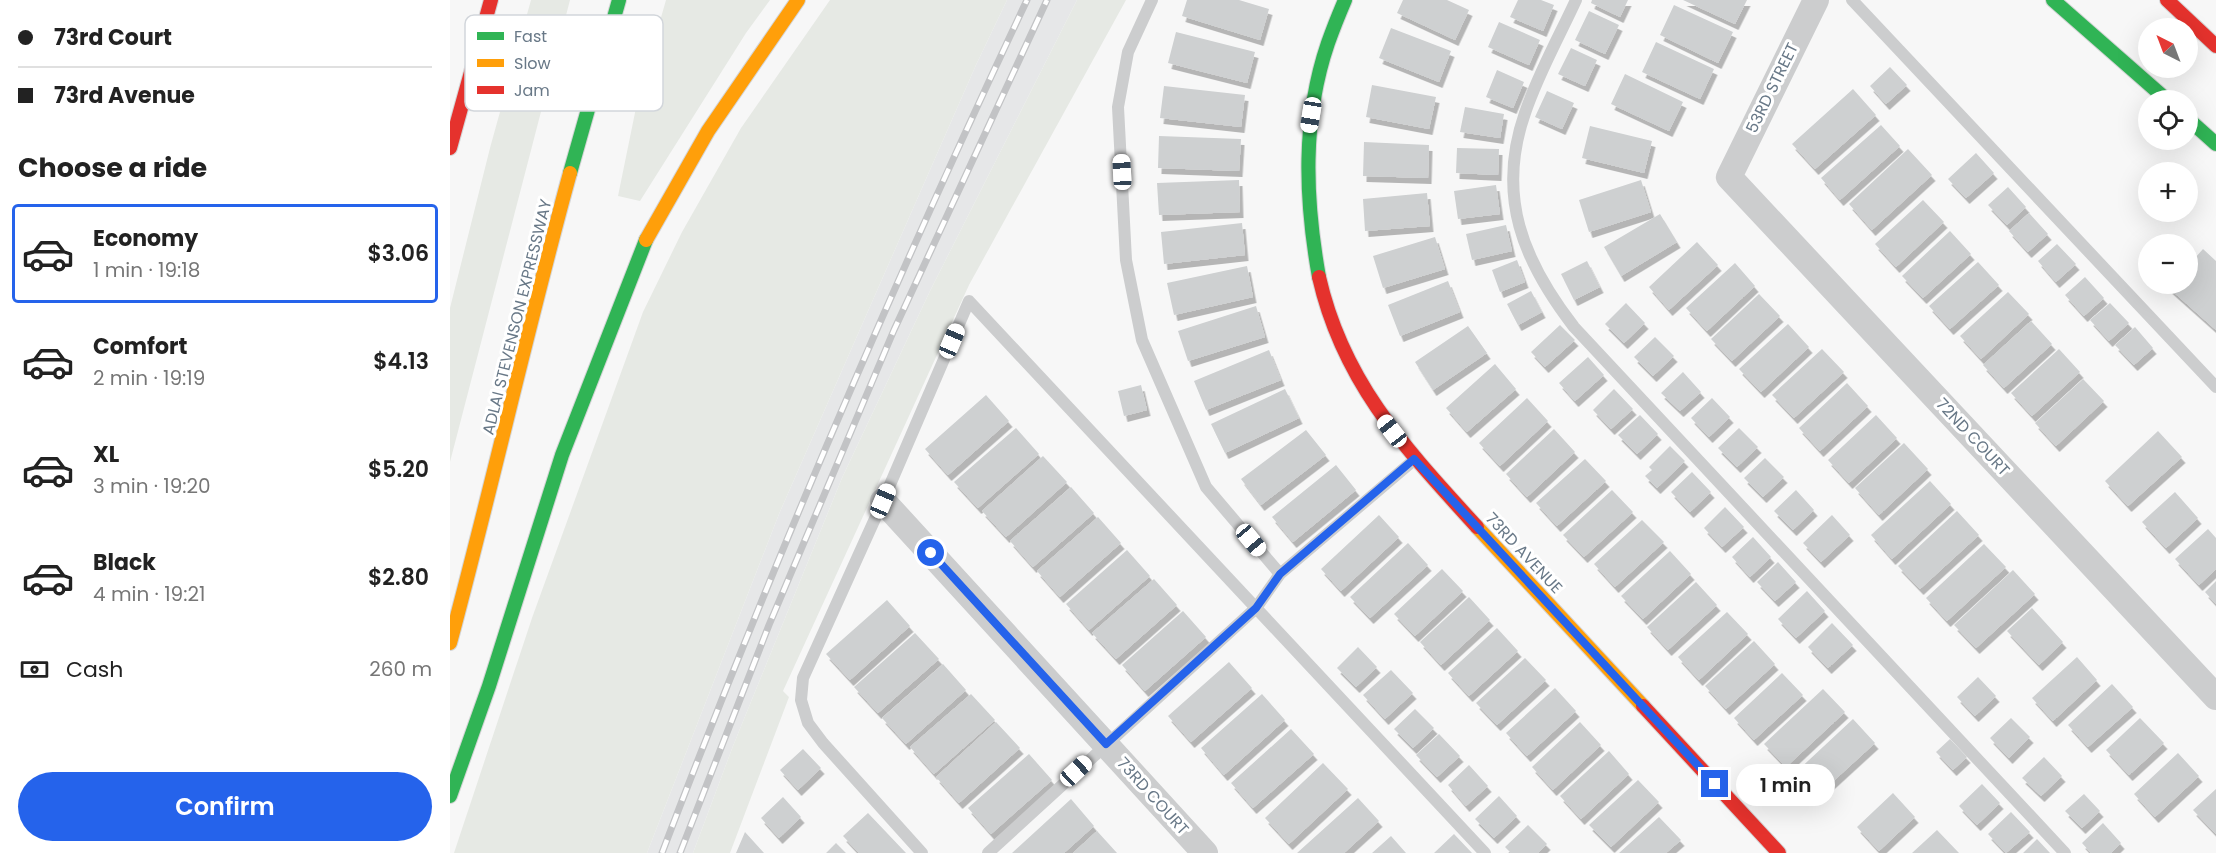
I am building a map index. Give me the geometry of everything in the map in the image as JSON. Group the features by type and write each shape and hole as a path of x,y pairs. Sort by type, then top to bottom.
{"main road":[{"path":"487,15 491,0"},
{"name":"ADLAI STEVENSON EXPRESSWAY","path":"615,15 619,0"},
{"path":"450,796 489,686 562,455 646,240 708,131 798,0"},
{"name":"73RD AVENUE","path":"1345,0 1331,29 1316,82 1308,131 1306,181 1321,287 1334,330 1353,371 1376,408 1414,459 1779,853"},
{"path":"2053,0 2156,90"},
{"path":"2173,2 2216,46"},
{"path":"450,148 465,94"},
{"name":"ADLAI STEVENSON EXPRESSWAY","path":"450,643 483,521 554,231 588,111"},
{"path":"2198,128 2216,144"}],"street":[{"name":"53RD STREET","path":"1729,177 1816,0"},
{"name":"72ND COURT","path":"1729,177 2216,696"},
{"name":"73RD COURT","path":"883,501 1205,853"}],"lane":[{"path":"1152,0 1128,52 1119,107 1126,260 1142,340 1206,488 1280,574"},
{"path":"1576,0 1524,113 1516,146 1513,180 1522,238 1534,267 1551,297 1574,327 2065,853"},
{"path":"1852,0 2216,387"},
{"path":"922,853 823,743 808,723 801,700 803,678 883,501 969,301 1485,853"},
{"path":"988,853 1256,608 1280,574 1414,459"}],"shaded area":[{"path":"531,0 570,0 566,15 527,15"},
{"path":"666,0 770,0 746,33 640,201 618,196 635,111 663,111 662,15"},
{"path":"830,0 1007,0 976,65 779,514 647,853 454,853 532,618 643,312 682,232 741,128"},
{"path":"1007,0 1077,0 930,291 842,478 733,746 693,853 647,853 779,514 976,65"},
{"path":"1077,0 1126,0 969,285 783,691 789,697 730,853 693,853 733,746 842,478 930,291"},
{"path":"500,111 541,111 450,462 450,308"}],"building":[{"path":"1187,0 1239,0 1269,9 1260,40 1182,16"},
{"path":"1403,0 1447,0 1469,10 1455,40 1397,13"},
{"path":"1518,0 1541,0 1554,5 1543,31 1510,17"},
{"path":"1592,0 1628,0 1620,17 1591,3"},
{"path":"1683,0 1747,0 1735,24"},
{"path":"1674,5 1733,32 1718,63 1660,35"},
{"path":"1589,11 1619,25 1605,54 1575,40"},
{"path":"1499,22 1540,40 1529,65 1488,47"},
{"path":"1391,28 1451,51 1439,82 1379,58"},
{"path":"1176,32 1255,52 1247,83 1168,63"},
{"path":"1656,42 1714,69 1700,99 1642,72"},
{"path":"1571,48 1597,60 1585,86 1558,74"},
{"path":"1890,67 1907,85 1886,104 1870,86"},
{"path":"1497,70 1524,82 1513,108 1486,97"},
{"path":"1625,74 1683,102 1669,131 1611,104"},
{"path":"1372,85 1436,97 1429,129 1366,117"},
{"path":"1164,86 1245,95 1241,127 1160,118"},
{"path":"1853,89 1876,115 1815,169 1792,144"},
{"path":"1547,91 1574,103 1562,129 1535,117"},
{"path":"1465,107 1504,114 1500,138 1460,132"},
{"path":"1881,125 1900,146 1840,200 1821,178"},
{"path":"1590,126 1652,141 1644,173 1582,158"},
{"path":"1159,136 1241,139 1239,171 1158,168"},
{"path":"1364,142 1429,145 1428,178 1363,176"},
{"path":"1457,148 1499,149 1498,175 1456,173"},
{"path":"1908,149 1932,175 1872,230 1849,204"},
{"path":"1976,153 1994,173 1966,198 1948,179"},
{"path":"1239,180 1240,212 1159,215 1157,183"},
{"path":"1641,180 1651,212 1589,232 1579,200"},
{"path":"1496,185 1500,214 1458,219 1454,191"},
{"path":"2008,187 2026,207 2007,225 1988,205"},
{"path":"1427,193 1430,226 1365,231 1363,199"},
{"path":"1923,200 1944,222 1896,267 1875,244"},
{"path":"2029,213 2048,234 2028,252 2009,231"},
{"path":"1660,214 1677,242 1621,276 1604,247"},
{"path":"1242,223 1245,255 1164,264 1161,232"},
{"path":"1506,225 1512,251 1472,260 1466,234"},
{"path":"1950,231 1971,254 1923,298 1902,276"},
{"path":"1435,237 1445,269 1383,288 1373,256"},
{"path":"1697,242 1718,265 1669,310 1649,287"},
{"path":"2057,244 2076,264 2056,282 2038,261"},
{"path":"2203,249 2216,261 2216,330 2176,294 2198,294 2198,255"},
{"path":"1517,260 1525,282 1500,292 1492,270"},
{"path":"1587,261 1600,287 1574,300 1561,274"},
{"path":"1978,262 1999,285 1950,329 1929,306"},
{"path":"1735,263 1755,286 1707,331 1686,308"},
{"path":"1247,266 1253,297 1174,315 1167,283"},
{"path":"2085,277 2104,298 2084,316 2065,295"},
{"path":"1448,281 1460,312 1400,336 1388,305"},
{"path":"1531,291 1542,312 1518,325 1507,304"},
{"path":"2008,292 2029,314 1981,359 1960,336"},
{"path":"1759,294 1780,316 1732,361 1711,339"},
{"path":"1626,303 1645,323 1624,343 1605,324"},
{"path":"2110,303 2129,323 2109,341 2090,320"},
{"path":"1256,306 1265,337 1188,361 1178,331"},
{"path":"2031,321 2052,344 2004,388 1983,365"},
{"path":"1788,324 1809,347 1761,392 1739,369"},
{"path":"1560,325 1575,340 1545,367 1531,352"},
{"path":"1468,326 1487,353 1433,390 1415,362"},
{"path":"2135,327 2153,348 2134,365 2115,345"},
{"path":"1655,337 1674,356 1653,376 1634,357"},
{"path":"1822,349 1844,372 1794,418 1772,395"},
{"path":"2059,349 2080,372 2032,416 2011,393"},
{"path":"1269,350 1281,380 1206,410 1194,381"},
{"path":"1588,357 1604,375 1575,401 1559,383"},
{"path":"1495,364 1516,389 1467,432 1446,408"},
{"path":"1683,372 1701,392 1680,411 1661,393"},
{"path":"2083,379 2104,401 2056,446 2035,423"},
{"path":"1847,383 1868,406 1820,451 1799,428"},
{"path":"1141,385 1147,410 1124,416 1118,391"},
{"path":"1285,389 1299,418 1225,453 1211,424"},
{"path":"1614,389 1633,409 1611,429 1593,410"},
{"path":"986,395 1009,421 948,475 925,449"},
{"path":"1527,398 1548,421 1500,466 1479,443"},
{"path":"1712,398 1730,417 1709,437 1691,418"},
{"path":"1640,415 1658,434 1637,454 1618,435"},
{"path":"1876,415 1897,438 1849,483 1828,460"},
{"path":"1016,428 1039,454 978,508 954,482"},
{"path":"1739,428 1758,447 1737,467 1718,448"},
{"path":"1554,429 1575,452 1527,497 1506,474"},
{"path":"1306,430 1326,455 1261,505 1241,479"},
{"path":"2158,431 2182,457 2128,506 2105,481"},
{"path":"1904,443 1928,469 1879,515 1855,488"},
{"path":"1670,446 1685,461 1657,488 1645,476 1652,470 1649,467"},
{"path":"1043,456 1067,482 1006,537 982,511"},
{"path":"1765,458 1784,477 1763,497 1744,478"},
{"path":"1585,459 1606,481 1557,526 1536,503"},
{"path":"1336,465 1356,490 1293,542 1272,517"},
{"path":"1692,472 1711,492 1690,512 1671,492"},
{"path":"1930,481 1951,504 1892,559 1871,535"},
{"path":"1071,487 1094,513 1033,567 1010,541"},
{"path":"1612,490 1633,512 1584,557 1563,535"},
{"path":"1796,490 1814,510 1793,530 1774,511"},
{"path":"2175,492 2198,518 2166,548 2142,522"},
{"path":"1725,507 1744,527 1722,547 1704,528"},
{"path":"1957,511 1979,535 1920,589 1898,566"},
{"path":"1379,515 1399,537 1341,591 1321,569"},
{"path":"1832,515 1850,535 1821,562 1803,543"},
{"path":"1098,517 1121,543 1060,597 1037,571"},
{"path":"1642,520 1664,542 1615,587 1594,564"},
{"path":"2208,529 2216,538 2216,569 2199,585 2175,559"},
{"path":"1753,537 1771,557 1750,577 1732,557"},
{"path":"1408,543 1428,565 1370,618 1350,597"},
{"path":"1984,544 2006,567 1947,621 1926,598"},
{"path":"1127,550 1150,576 1089,630 1066,604"},
{"path":"1670,551 1691,574 1643,619 1621,596"},
{"path":"1778,562 1796,582 1775,601 1757,582"},
{"path":"1442,569 1463,591 1415,636 1394,614"},
{"path":"2013,570 2035,594 1976,648 1954,625"},
{"path":"1154,579 1177,605 1116,659 1092,633"},
{"path":"2216,581 2216,604 2205,592"},
{"path":"1696,582 1717,605 1668,650 1647,627"},
{"path":"1807,591 1825,611 1796,638 1778,619"},
{"path":"1469,597 1490,620 1441,665 1420,642"},
{"path":"887,600 910,626 850,680 826,654"},
{"path":"2032,608 2063,642 2039,665 2007,631"},
{"path":"1183,611 1206,637 1145,691 1122,665"},
{"path":"1727,612 1748,634 1699,680 1678,657"},
{"path":"1832,623 1853,645 1828,668 1808,647"},
{"path":"1497,628 1518,651 1469,696 1448,673"},
{"path":"915,633 939,659 878,713 854,687"},
{"path":"1754,641 1775,664 1726,709 1705,686"},
{"path":"1358,647 1377,667 1356,687 1337,668"},
{"path":"2077,657 2097,680 2053,721 2032,698"},
{"path":"1525,658 1546,680 1497,725 1476,703"},
{"path":"1229,662 1252,688 1191,742 1168,716"},
{"path":"943,664 966,690 906,744 882,718"},
{"path":"1391,670 1413,693 1385,719 1363,695"},
{"path":"1782,673 1803,695 1754,740 1734,718"},
{"path":"1978,677 1996,696 1975,716 1957,697"},
{"path":"2112,684 2133,707 2088,747 2068,725"},
{"path":"1555,688 1576,711 1527,756 1506,733"},
{"path":"1823,689 1845,712 1786,767 1764,744"},
{"path":"971,694 995,720 934,774 910,747"},
{"path":"1262,694 1285,720 1224,775 1201,748"},
{"path":"1415,709 1434,728 1413,748 1394,729"},
{"path":"2011,718 2030,737 2009,758 1990,738"},
{"path":"2140,718 2164,743 2129,775 2106,750"},
{"path":"1853,719 1875,743 1816,797 1794,774"},
{"path":"996,722 1020,748 959,803 936,777"},
{"path":"1580,722 1601,745 1553,790 1532,767"},
{"path":"1291,729 1314,754 1253,808 1231,783"},
{"path":"1439,734 1460,756 1437,777 1416,755"},
{"path":"1950,739 1967,757 1953,770 1936,752"},
{"path":"803,749 821,768 798,790 780,770"},
{"path":"1609,751 1629,774 1581,819 1560,796"},
{"path":"2178,753 2199,776 2155,817 2134,794"},
{"path":"1029,754 1052,780 991,834 968,808"},
{"path":"2044,757 2062,776 2041,796 2022,778"},
{"path":"1323,763 1348,789 1289,844 1265,818"},
{"path":"1469,765 1488,786 1466,806 1448,785"},
{"path":"1638,780 1659,802 1611,847 1589,825"},
{"path":"1982,784 2000,803 1977,825 1959,806"},
{"path":"2216,789 2216,834 2193,810"},
{"path":"1893,793 1915,817 1879,851 1857,827"},
{"path":"2084,794 2100,811 2082,828 2065,811"},
{"path":"1499,796 1517,816 1494,838 1475,819"},
{"path":"783,797 801,817 779,838 761,818"},
{"path":"1358,798 1379,821 1344,853 1297,853"},
{"path":"1071,799 1094,826 1064,853 1012,853"},
{"path":"2011,812 2030,832 2006,853 1988,834"},
{"path":"868,813 906,853 859,853 843,836"},
{"path":"1659,817 1681,840 1666,853 1619,853"},
{"path":"2103,823 2121,843 2111,853 2091,853 2082,843"},
{"path":"1528,825 1547,844 1538,853 1511,853 1505,847"},
{"path":"1937,830 1959,853 1912,853"},
{"path":"1097,831 1117,853 1073,853"},
{"path":"745,832 764,853 736,853"},
{"path":"1454,834 1472,853 1434,853"},
{"path":"1391,836 1406,853 1372,853"},
{"path":"2037,839 2050,853 2023,853"},
{"path":"836,843 846,853 826,853"}],"railway":[{"path":"662,853 747,637 836,423 1027,0"},
{"path":"680,853 769,625 894,330 1047,0"}],"traffic: fast":[{"path":"615,15 619,0"},
{"path":"1319,277 1309,189 1310,130 1320,72 1328,43 1345,0"},
{"path":"2053,0 2156,90"},
{"path":"570,173 588,111"},
{"path":"2198,128 2216,144"},
{"path":"450,796 489,686 562,455 646,240"}],"traffic: slow":[{"path":"646,240 708,131 798,0"},
{"path":"450,643 570,173"},
{"path":"1477,527 1643,706"}],"traffic: jam":[{"path":"487,15 491,0"},
{"path":"2167,0 2216,46"},
{"path":"450,148 465,94"},
{"path":"1319,277 1330,315 1344,350 1361,382 1402,442 1477,527"},
{"path":"1643,706 1779,853"}],"route":[{"path":"931,553 1106,744 1256,608 1280,574 1414,459 1715,784"}]}
